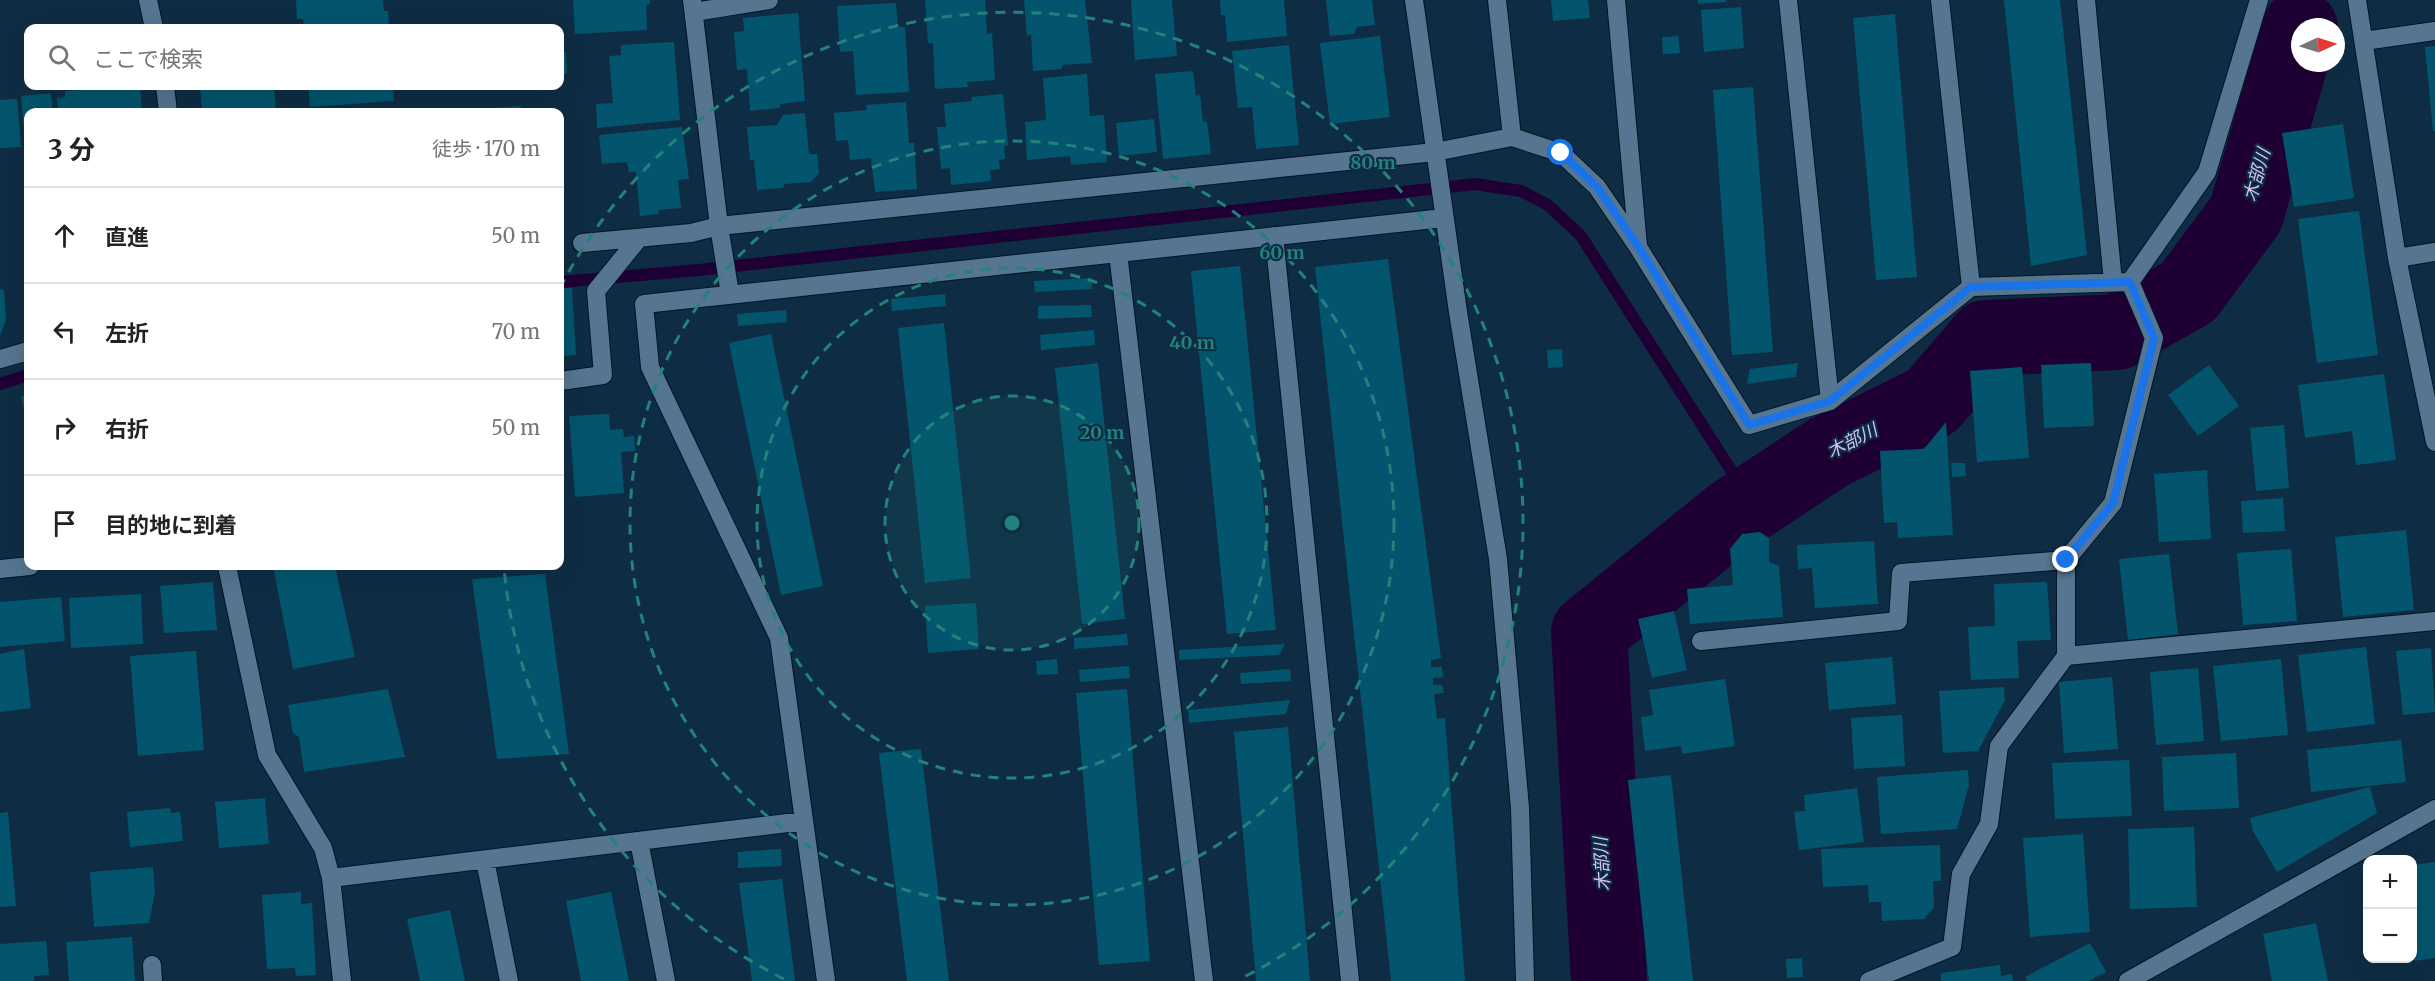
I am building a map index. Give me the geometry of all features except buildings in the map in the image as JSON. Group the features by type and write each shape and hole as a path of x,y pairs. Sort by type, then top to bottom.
{"street":[{"path":"148,0 153,24"},
{"path":"730,294 719,226 693,6 769,0"},
{"path":"1414,0 1444,218 1498,559 1520,808 1525,981"},
{"path":"1497,0 1512,137"},
{"path":"1616,0 1638,246"},
{"path":"1788,0 1830,401"},
{"path":"1940,0 1971,287"},
{"path":"1869,981 1952,948 1961,874 1989,824 1999,746 2066,657 2066,560 2113,503 2154,338 2121,282 2086,0"},
{"path":"2357,0 2397,258 2435,442"},
{"path":"2121,282 2207,172 2257,2"},
{"path":"2364,41 2435,31"},
{"path":"165,90 168,108"},
{"path":"582,243 691,233 719,226 1435,152 1512,137 1561,153 1597,187 1638,246 1749,425 1830,401 1971,287 2121,282"},
{"path":"826,981 779,638 650,367 644,304 1444,218"},
{"path":"1274,236 1350,981"},
{"path":"564,380 603,375 596,291 639,238"},
{"path":"2397,258 2435,252"},
{"path":"1118,253 1204,981"},
{"path":"0,359 24,352"},
{"path":"1701,641 1898,621 1901,573 2066,560"},
{"path":"0,569 24,567"},
{"path":"228,570 267,755 322,848 331,878 342,981"},
{"path":"2066,657 2435,621"},
{"path":"2128,981 2435,809"},
{"path":"331,878 804,821"},
{"path":"639,841 666,981"},
{"path":"485,860 509,981"}],"waterway":[{"name":"木部川","path":"1609,981 1589,632 1732,516 1829,452 1932,401 1986,338 2117,332 2188,292 2246,214 2291,59"},
{"path":"564,282 699,270 1475,184 1521,191 1548,205 1581,236 1752,503"},
{"path":"0,384 24,376"}],"route":[{"path":"1561,153 1597,187 1638,246 1749,425 1830,401 1971,287 2130,282 2154,338 2113,503 2066,560"}]}
